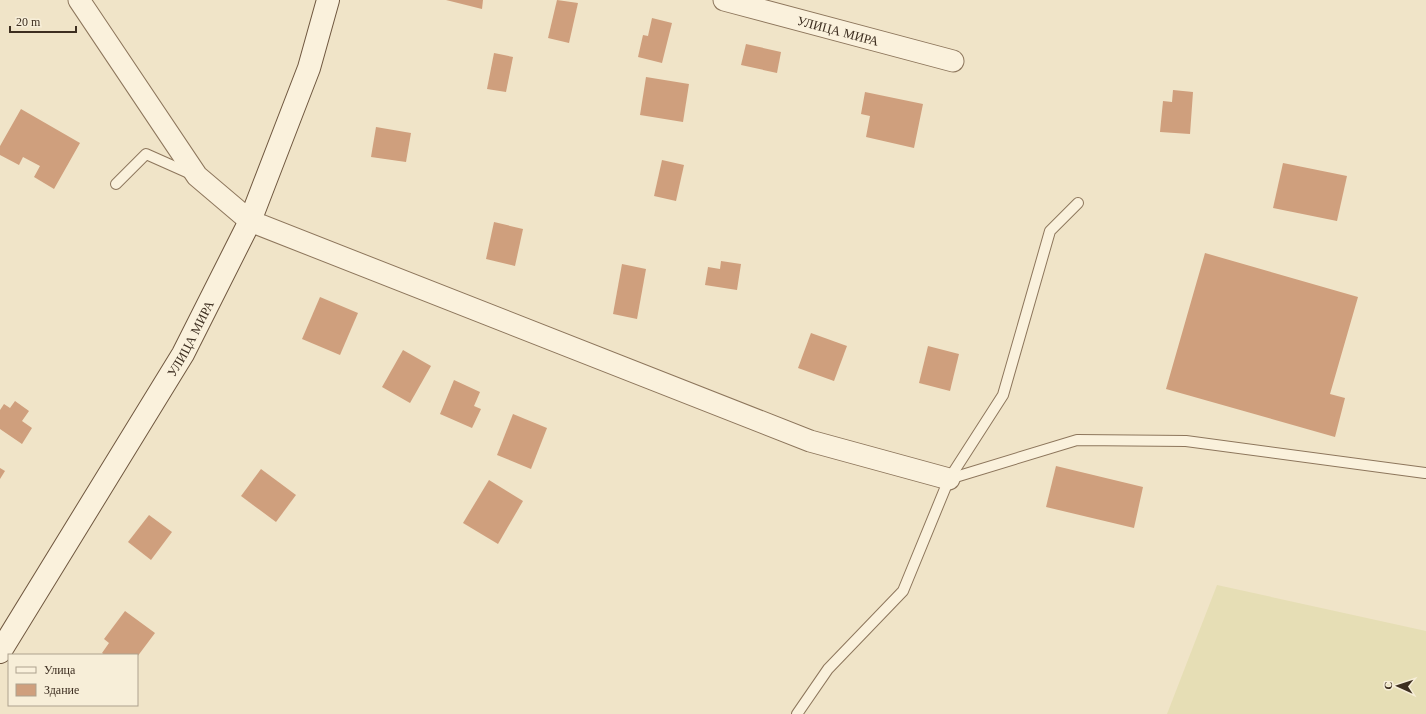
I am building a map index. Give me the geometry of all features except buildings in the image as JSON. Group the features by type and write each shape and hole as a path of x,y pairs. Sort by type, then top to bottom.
{"street":[{"path":"79,0 197,176 250,221 810,441 949,479"},
{"name":"УЛИЦА МИРА","path":"0,652 183,354 250,221 309,68 328,0"},
{"name":"УЛИЦА МИРА","path":"724,0 952,61"}],"lane":[{"path":"116,184 146,154 197,176"},
{"path":"797,714 828,670 903,591 949,479 1003,395 1050,231 1078,203"},
{"path":"949,479 1077,440 1186,441 1425,473"}],"shaded area":[{"path":"1217,585 1426,631 1426,714 1167,714"}]}
